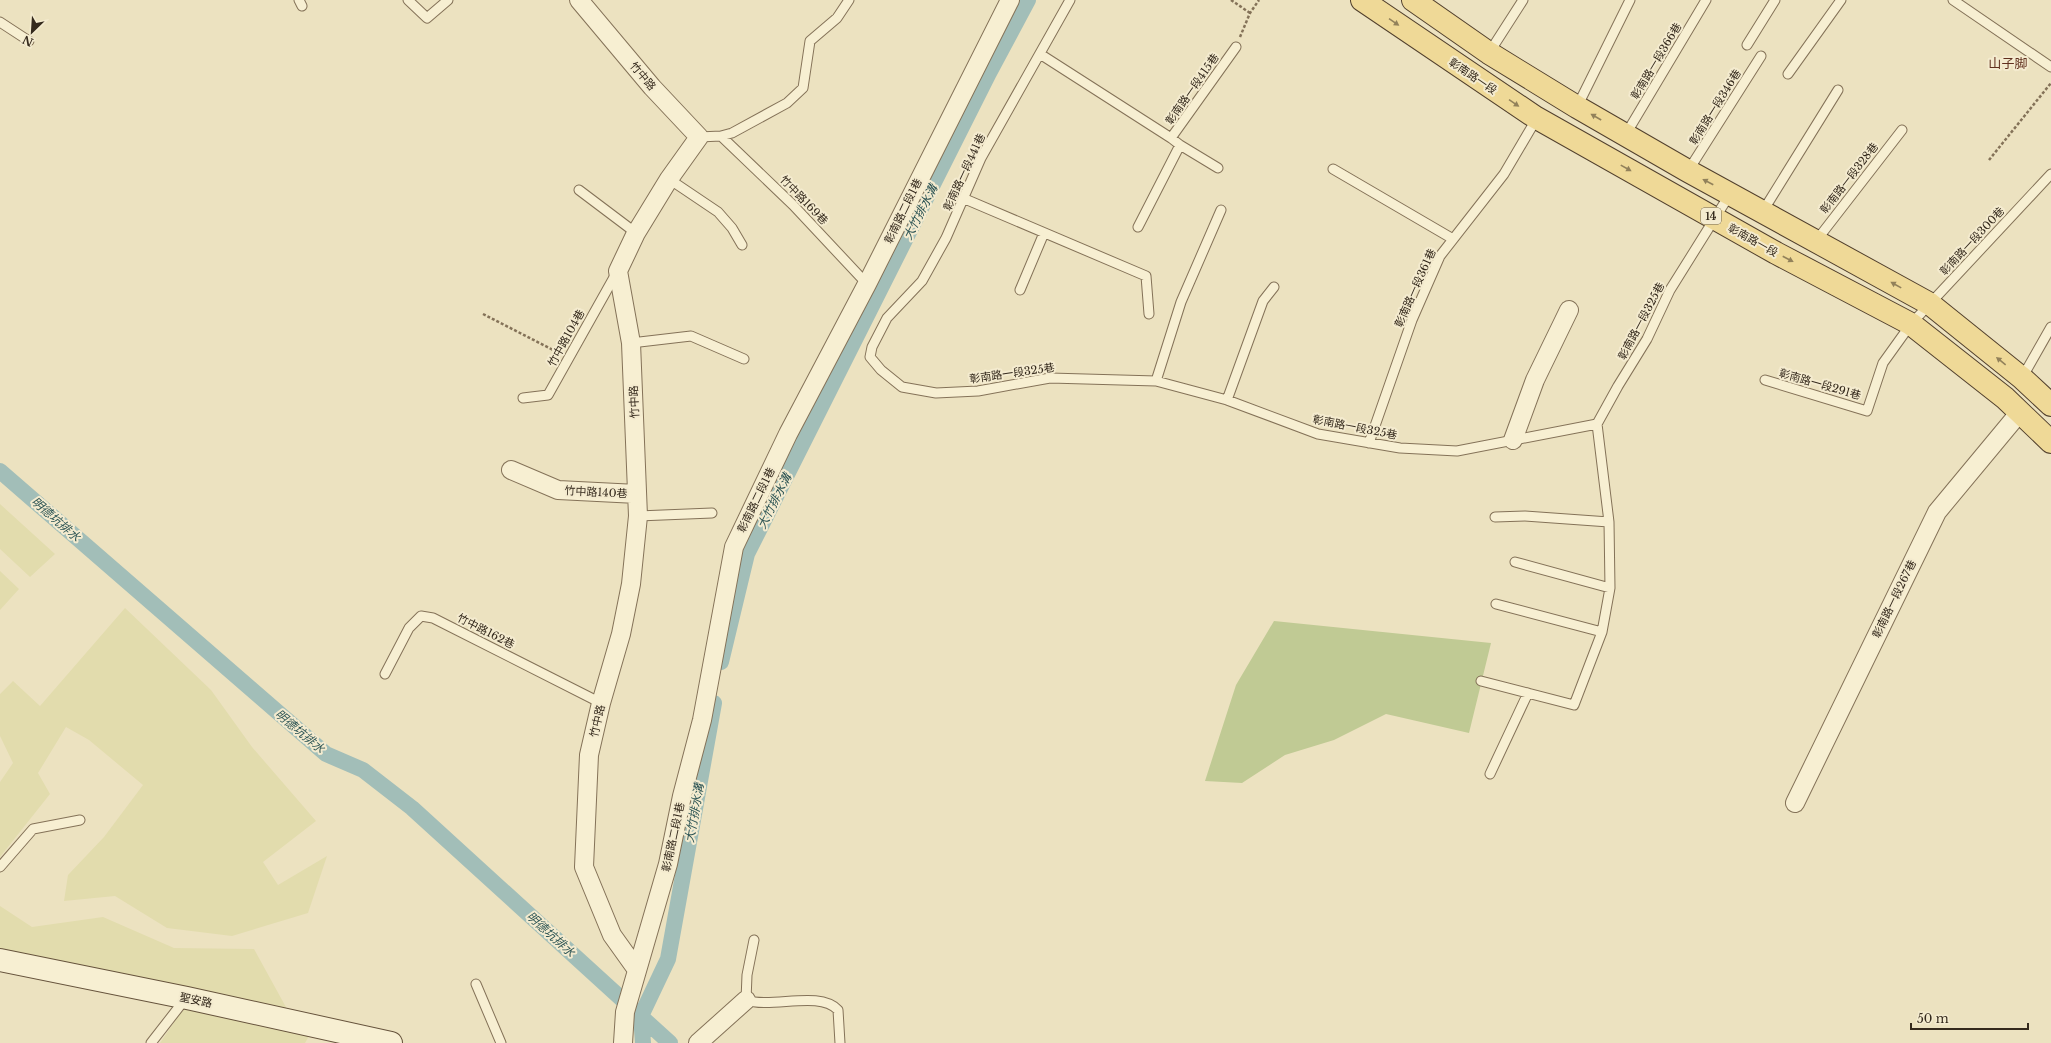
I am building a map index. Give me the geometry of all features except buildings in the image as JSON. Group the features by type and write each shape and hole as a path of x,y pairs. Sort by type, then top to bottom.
{"main road":[{"name":"彰南路一段","path":"1362,0 1537,118 1776,253 1911,324 2049,435"},
{"path":"1413,0 1489,53 1577,107 1688,171 1930,304 2022,378 2051,405"}],"street":[{"name":"竹中路","path":"579,0 652,87 699,137"},
{"name":"彰南路二段1巷","path":"623,1043 625,1012 668,864 682,796 702,720 734,547 788,434 867,284 1010,0"},
{"path":"618,271 636,233 670,179 699,137"},
{"name":"竹中路","path":"618,271 631,343 638,516 631,584 621,634 601,703 589,755 584,867 612,935 638,970"},
{"path":"1513,440 1535,380 1569,310"},
{"name":"彰南路一段267巷","path":"1795,803 1937,512 2020,412"},
{"name":"竹中路140巷","path":"511,470 558,490 637,494"},
{"name":"聖安路","path":"0,960 186,998 391,1043"},
{"path":"698,1043 746,1000"}],"lane":[{"path":"408,0 427,18 448,0"},
{"path":"699,137 722,136 732,133 786,103 803,88 810,42 837,18 849,0"},
{"name":"彰南路一段441巷","path":"872,347 887,318 922,282 965,199 981,158 1070,0"},
{"path":"1489,53 1523,0"},
{"path":"1577,107 1630,0"},
{"name":"彰南路一段366巷","path":"1626,134 1706,0"},
{"path":"1747,45 1775,0"},
{"path":"1788,74 1841,0"},
{"path":"1953,0 2051,67"},
{"path":"0,22 29,41"},
{"name":"彰南路一段415巷","path":"1040,54 1171,138 1236,47"},
{"name":"彰南路一段346巷","path":"1688,171 1762,56"},
{"path":"1763,211 1838,90"},
{"name":"彰南路一段361巷","path":"1369,443 1412,320 1440,256 1504,174 1537,118"},
{"name":"彰南路一段328巷","path":"1816,241 1902,130"},
{"name":"竹中路169巷","path":"722,136 792,205 867,284"},
{"path":"1171,138 1218,168"},
{"path":"1138,227 1180,144"},
{"path":"1332,169 1453,239"},
{"name":"彰南路一段300巷","path":"1911,324 2051,174"},
{"path":"670,179 718,212 732,228 742,245"},
{"path":"580,190 636,233"},
{"name":"彰南路一段325巷","path":"872,347 870,357 881,370 902,387 936,393 978,391 1050,378 1156,381 1227,400 1318,434 1400,448 1457,451 1597,424 1647,339 1670,290 1730,193"},
{"path":"965,199 1146,276 1149,314"},
{"path":"1156,381 1181,302 1222,210"},
{"path":"1020,290 1044,233"},
{"name":"竹中路104巷","path":"523,398 548,394 618,271"},
{"path":"1227,400 1263,301 1274,287"},
{"name":"彰南路一段291巷","path":"1765,380 1867,411 1883,363 1911,324"},
{"path":"2022,378 2051,327"},
{"path":"631,343 691,336 744,358"},
{"path":"1481,681 1574,705 1602,632 1610,588 1609,522 1597,424"},
{"path":"638,516 712,513"},
{"path":"1495,517 1525,516 1609,522"},
{"path":"1515,562 1610,588"},
{"path":"1496,604 1602,632"},
{"name":"竹中路162巷","path":"385,674 409,628 421,616 433,618 601,703"},
{"path":"1490,774 1528,693"},
{"path":"0,867 33,829 80,820"},
{"path":"754,940 747,975 746,1000 756,1004 814,1001 833,1005 838,1010 840,1043"},
{"path":"476,984 501,1043"},
{"path":"151,1043 186,998"}],"path":[{"path":"1231,0 1250,13"},
{"path":"1236,47 1250,13 1259,0"},
{"path":"1989,160 2051,83"},
{"path":"483,314 569,358"}],"shaded area":[{"path":"0,504 55,554 30,577 0,549"},
{"path":"0,571 19,589 0,610"},
{"path":"125,608 211,690 252,747 316,821 263,862 278,885 327,856 308,913 232,936 167,928 115,896 64,901 68,875 104,837 143,785 89,740 66,727 38,773 50,794 0,857 0,782 13,763 0,736 0,694 13,681 40,706"},
{"path":"0,906 32,927 103,917 174,948 254,949 287,1009 0,957"},
{"path":"183,1009 309,1036 305,1043 160,1043"}],"green space":[{"path":"1274,621 1491,643 1469,733 1386,714 1334,740 1285,755 1242,783 1205,781 1236,685"}],"waterway":[{"name":"大竹排水溝","path":"721,662 747,554 989,73 1028,0"},
{"name":"明德坑排水","path":"0,471 326,754 363,770 412,808 670,1043"},
{"name":"大竹排水溝","path":"643,1043 641,1016 668,959 714,703"}],"district":[{"name":"山子脚","path":"2008,63"}]}
